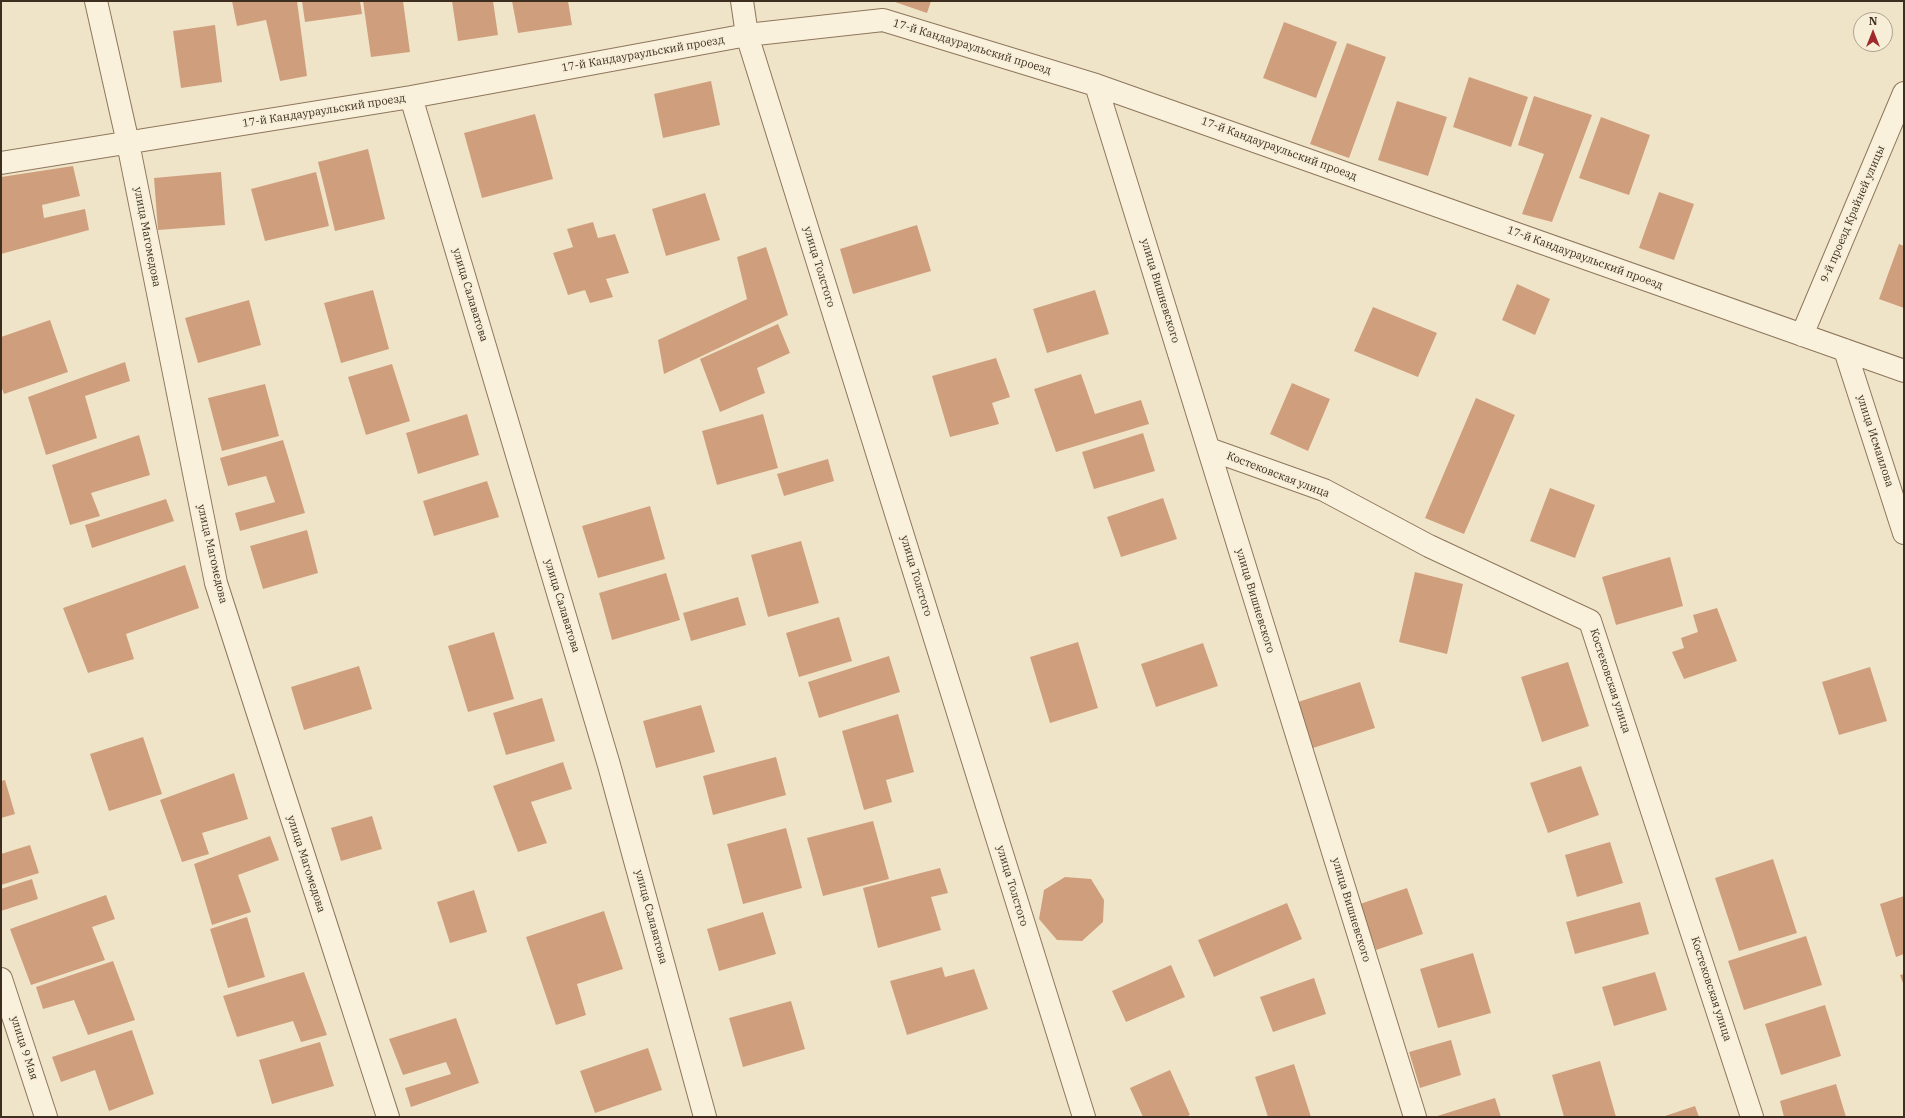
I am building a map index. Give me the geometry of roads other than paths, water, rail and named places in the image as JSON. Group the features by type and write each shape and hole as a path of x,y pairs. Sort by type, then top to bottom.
{"street":[{"name":"улица Магомедова","path":"96,1 128,143 216,583 388,1117"},
{"name":"улица Толстого","path":"742,1 747,35 1084,1117"},
{"name":"17-й Кандаураульский проезд","path":"1,163 411,97 747,35 883,20 1096,84 1904,371"},
{"name":"улица Вишневского","path":"1096,84 1415,1117"},
{"name":"9-й проезд Крайней улицы","path":"1802,334 1904,93"},
{"name":"улица Салаватова","path":"411,97 610,764 705,1117"},
{"name":"улица Исмаилова","path":"1845,350 1904,533"},
{"name":"Костековская улица","path":"1209,449 1324,490 1429,546 1590,621 1752,1117"},
{"name":"улица 9 Мая","path":"1,979 46,1117"}]}
